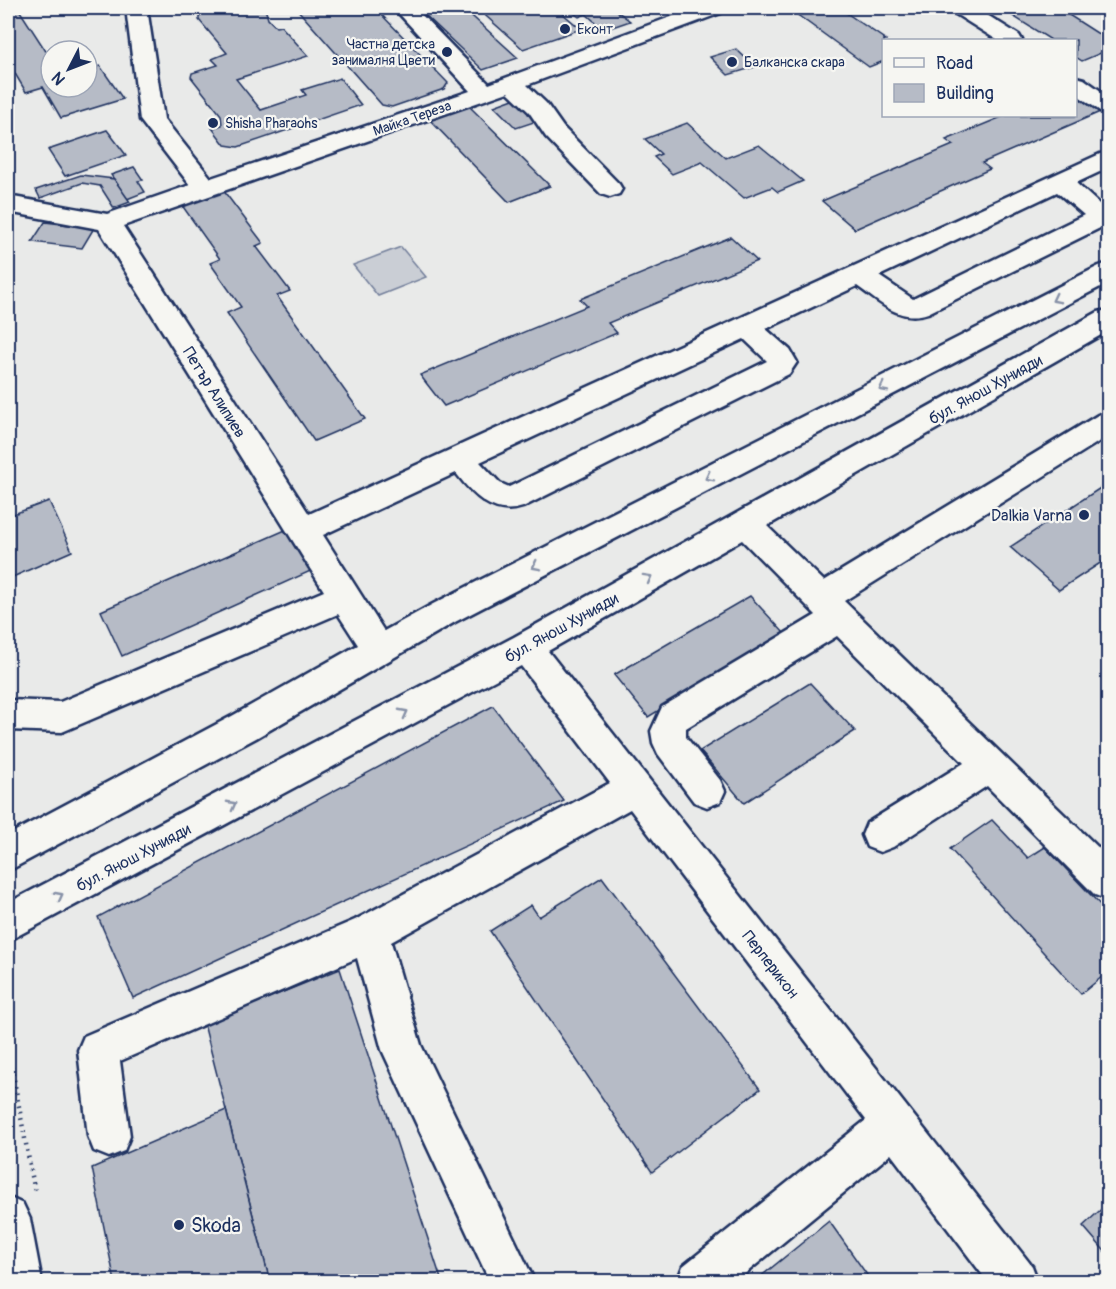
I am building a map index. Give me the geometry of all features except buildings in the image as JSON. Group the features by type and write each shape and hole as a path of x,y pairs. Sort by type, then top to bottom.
{"street":[{"path":"136,8 152,120 206,189"},
{"path":"404,8 485,93"},
{"path":"654,8 674,22"},
{"name":"Майка Тереза","path":"108,222 485,93 713,8"},
{"path":"962,8 1009,39"},
{"path":"512,83 538,108 554,132 610,189"},
{"path":"1077,85 1108,106"},
{"path":"302,531 746,326 860,276 1108,159"},
{"path":"860,276 905,306 913,309 919,307 1093,221 1097,217 1095,212 1060,182"},
{"path":"8,205 108,222"},
{"name":"Петър Алипиев","path":"108,222 378,649"},
{"path":"8,854 244,727 444,613 1108,272"},
{"name":"бул. Янош Хунияди","path":"8,923 526,647 1108,319"},
{"path":"460,458 494,496 503,500 512,499 779,367 783,362 780,357 746,326"},
{"path":"706,791 670,743 668,730 674,717 829,609 1108,422"},
{"path":"745,524 1108,882"},
{"path":"8,715 62,717 344,597"},
{"name":"Перперикон","path":"526,647 1016,1281"},
{"path":"880,835 989,766"},
{"path":"109,1136 98,1050 369,933 635,788"},
{"path":"369,933 402,1050 513,1281"},
{"path":"699,1281 894,1124"},
{"path":"20,1281 22,1209"}],"path":[{"path":"8,1048 22,1209"}],"shaded area":[{"path":"401,247 426,277 378,296 353,265"}],"place":[{"name":"Еконт","path":"565,29"},
{"name":"Частна детска занималня Цвети","path":"447,52"},
{"name":"Балканска скара","path":"732,62"},
{"name":"Shisha Pharaohs","path":"213,123"},
{"name":"Dalkia Varna","path":"1084,515"},
{"name":"Skoda","path":"179,1225"}]}
